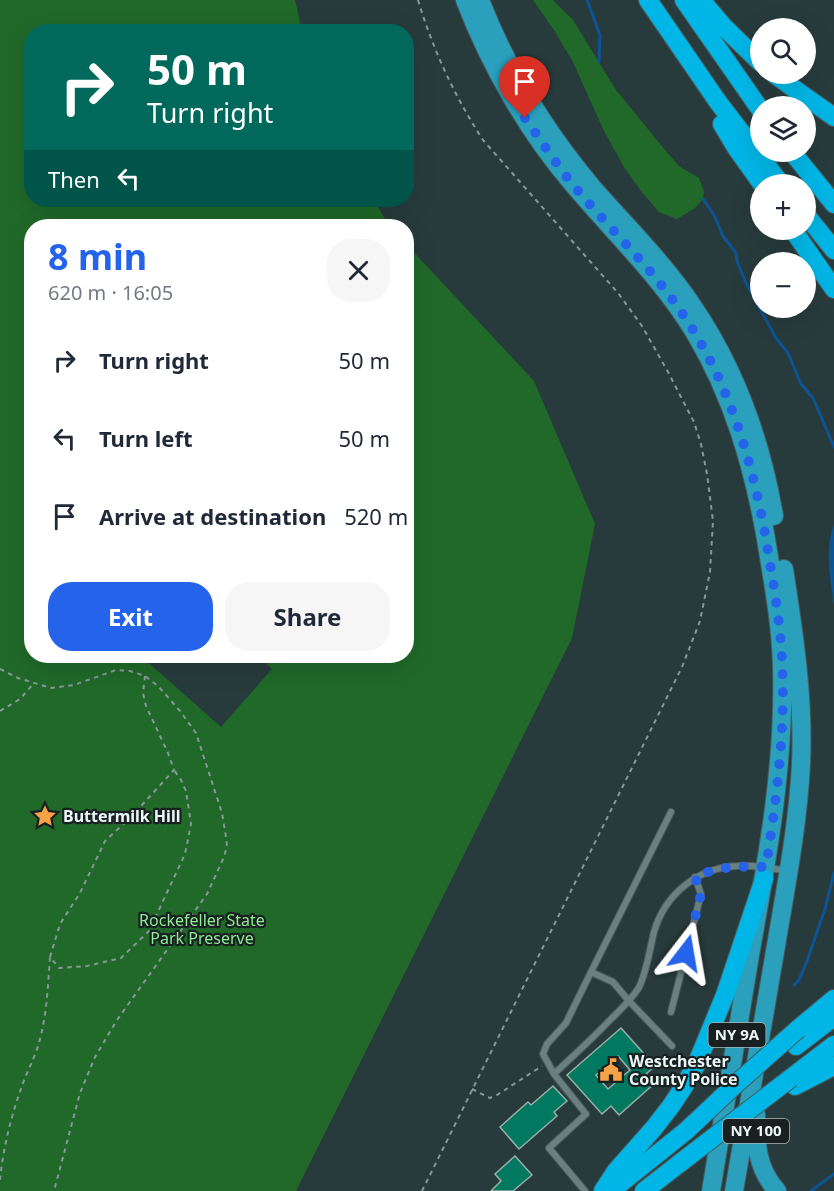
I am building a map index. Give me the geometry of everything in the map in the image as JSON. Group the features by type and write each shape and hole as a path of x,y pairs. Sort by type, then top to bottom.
{"highway":[{"path":"648,0 695,69 774,174"},
{"path":"684,0 751,96"},
{"path":"701,0 750,52"},
{"path":"695,69 725,129 755,174"},
{"path":"788,84 834,117"},
{"path":"800,162 834,204"},
{"path":"816,228 834,250"},
{"path":"800,240 834,289"},
{"path":"603,1191 616,1171 671,1106 697,1063 725,994 765,873"},
{"path":"610,1191 797,1038 834,999"},
{"path":"797,1038 834,1017"},
{"path":"644,1191 750,1110 791,1083 834,1045"},
{"path":"791,1083 834,1066"}],"main road":[{"name":"NY 9A","path":"465,0 504,82 546,150 570,181 659,282 686,319 716,372 740,430 760,505 782,649 780,760 765,873 711,1191"},
{"name":"NY 9A","path":"480,0 504,54 544,123 593,188 645,245 693,306 724,358 753,428 765,469 799,674 801,762 788,871 735,1191"},
{"name":"NY 100","path":"756,1064 757,1151 765,1173 777,1191"}],"lane":[{"path":"585,1191 549,1148 586,1114 547,1063 543,1054 544,1048 566,1023 671,812"},
{"path":"554,1074 592,1039 629,1001 639,987 656,925 678,890 695,877 726,867 737,866 765,873 788,871"},
{"path":"670,1012 701,894 695,877"},
{"path":"591,972 613,982 672,1046"}],"path":[{"path":"418,0 440,63 466,114 483,140 618,293 642,326 694,422 707,474 713,521 710,572 700,621 682,667 422,1191"},
{"path":"0,669 18,678 51,688 74,685 116,670 130,671 145,676 158,686 196,734 222,813 227,846 219,870 207,894 117,1020 95,1057 80,1093 54,1191"},
{"path":"50,957 59,968 87,966 122,958 149,931 184,854 191,824 186,791 182,780 174,770 146,706 143,693 145,676"},
{"path":"0,711 20,699 34,683"},
{"path":"0,1180 11,1121 40,1040 47,999 50,957 60,924 80,893 105,841 130,818 174,770"},
{"path":"472,1089 490,1098 547,1063"}],"green space":[{"name":"Rockefeller State Park Preserve","path":"0,0 295,0 300,24 24,24 24,207 378,207 385,219 24,219 24,663 149,663 221,727 272,669 266,663 414,663 414,252 534,381 595,524 572,638 296,1191 0,1191"},
{"path":"533,0 553,0 573,20 616,90 679,166 699,178 704,192 703,199 695,208 677,219 659,212 641,191 624,167 604,131 573,62"}],"water":[{"path":"834,525 834,606 829,545"}],"building":[{"path":"621,1028 655,1066 646,1074 655,1083 619,1115 611,1106 602,1114 567,1075","holes":["618,1056 630,1070 608,1089 596,1075"]},
{"path":"553,1086 567,1101 554,1112 557,1116 519,1149 500,1127 528,1102 531,1105"},
{"path":"515,1156 532,1175 513,1191 491,1191 501,1181 495,1174"}],"waterway":[{"path":"587,0 600,35 599,62"},
{"path":"703,199 714,215 723,236 736,253 746,283 776,338 788,353 801,384 813,398 834,447"},
{"path":"794,985 799,980 807,961 825,909 834,873"},
{"path":"811,1191 834,1174"}],"place":[{"name":"Buttermilk Hill","path":"45,816"},
{"name":"Westchester County Police","path":"611,1070"}],"route":[{"path":"525,118 570,181 659,282 696,335 716,372 740,430 760,505 782,649 781,739 774,819 766,867 726,867 695,877 701,894 686,953"}]}
